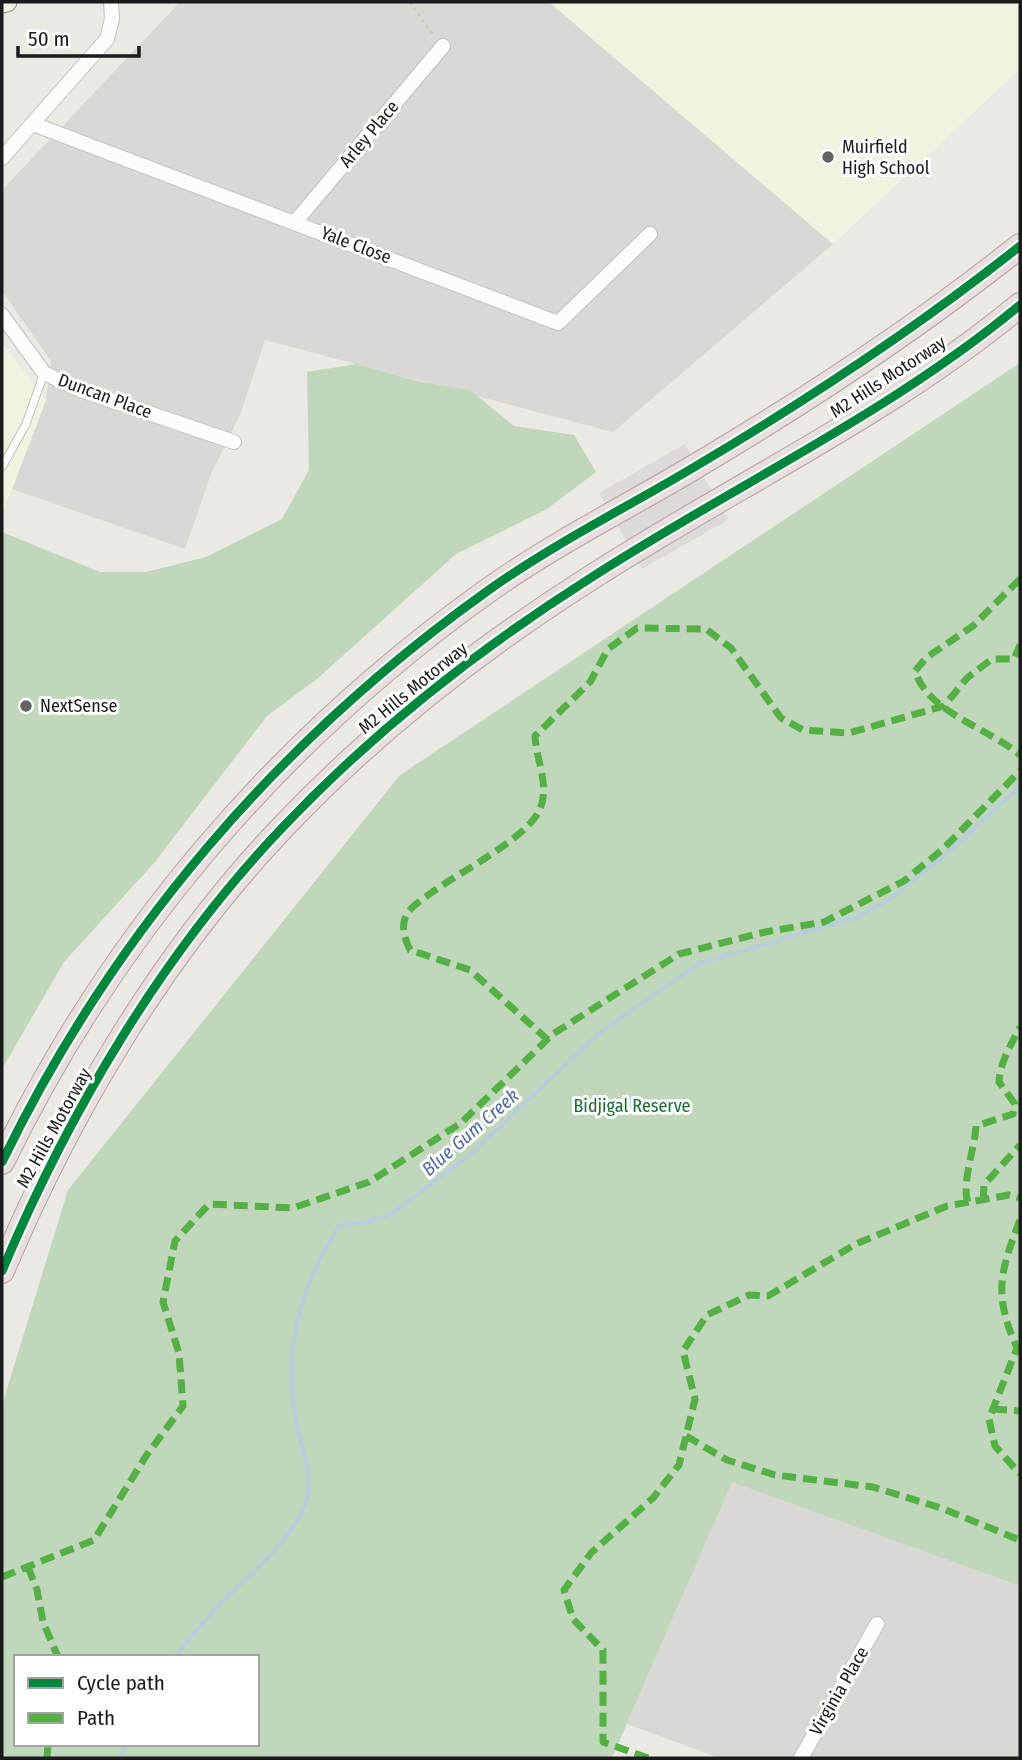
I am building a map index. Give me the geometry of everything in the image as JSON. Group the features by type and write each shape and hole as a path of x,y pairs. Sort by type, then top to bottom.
{"highway":[{"name":"M2 Hills Motorway","path":"2,1162 69,1036 131,943 201,852 260,786 328,719 400,656 488,591 580,530 697,466 880,349 1020,246"},
{"name":"M2 Hills Motorway","path":"2,1271 48,1168 101,1073 162,979 226,893 280,830 344,766 436,685 509,632 716,500 768,474 900,390 1020,305"}],"main road":[{"path":"2,3 7,2"}],"street":[{"path":"2,158 107,39 112,19 111,2"},
{"name":"Arley Place","path":"296,221 443,46"},
{"name":"Yale Close","path":"33,124 296,221 558,323 650,234"},
{"name":"Duncan Place","path":"2,315 44,373 78,389 234,442"},
{"name":"Virginia Place","path":"801,1758 877,1624"}],"lane":[{"path":"2,467 26,424 44,373"}],"path":[{"path":"410,2 443,46"}],"shaded area":[{"path":"180,2 549,2 833,244 613,432 265,340 240,415 211,474 185,549 12,489 46,400 51,361 2,291 2,190"},
{"name":"Muirfield High School","path":"549,2 1020,2 1020,69 833,244"},
{"path":"2,343 46,400 2,515"},
{"path":"732,1481 1020,1586 1020,1758 719,1758 627,1724"}],"green space":[{"name":"Bidjigal Reserve","path":"1020,363 1020,1586 732,1482 612,1758 2,1758 2,1405 68,1190 400,775"},
{"path":"357,364 421,382 470,390 514,426 574,435 596,472 547,509 456,554 317,679 267,716 154,863 64,962 2,1069 2,532 100,572 146,572 206,557 282,519 309,470 307,372"}],"pier":[{"path":"685,444 728,520 642,569 599,493"}],"waterway":[{"name":"Blue Gum Creek","path":"177,1655 198,1628 280,1544 290,1532 305,1504 309,1484 293,1398 293,1346 304,1296 340,1225 367,1222 393,1213 471,1154 598,1034 698,964 855,918 889,900 950,851 1020,786"},
{"name":"Blue Gum Creek","path":"121,1758 125,1746"}],"marked path":[{"path":"1020,579 973,626 927,657 915,671 922,686 946,709 1020,755"},
{"path":"548,1040 470,970 410,950 404,923 411,908 507,843 533,820 540,809 544,791 535,736 590,682 608,649 637,628 706,629 731,648 781,718 803,730 849,733 944,706 967,678 992,659 1014,659 1020,645"},
{"path":"2,1577 94,1540 146,1456 183,1406 179,1353 163,1302 175,1241 209,1204 293,1208 369,1182 461,1123 553,1034 679,954 765,932 824,922 904,881 943,849 1020,771"},
{"path":"968,1202 967,1176 976,1126 1013,1114 1015,1104 999,1082 1004,1061 1020,1027"},
{"path":"983,1200 984,1185 1020,1145"},
{"path":"648,1758 603,1742 603,1650 573,1619 564,1590 591,1553 653,1498 679,1465 695,1399 683,1351 707,1315 749,1295 768,1296 856,1244 947,1206 1009,1195 1020,1198"},
{"path":"1020,1220 1008,1254 1002,1283 1005,1313 1017,1348 989,1419 995,1446 1020,1474"},
{"path":"993,1409 1020,1411"},
{"path":"686,1436 727,1460 775,1475 873,1487 941,1508 1020,1540"},
{"path":"28,1567 37,1590 43,1622 57,1655"},
{"path":"47,1758 48,1746"}],"cycle path":[{"path":"2,1162 46,1078 95,997 149,920 208,847 271,777 339,711 410,650 486,592 563,542 780,415 902,334 1020,246"},
{"path":"2,1271 28,1211 88,1094 158,982 238,877 317,793 428,694 547,606 643,545 864,415 970,344 1020,305"}],"place":[{"name":"Muirfield High School","path":"828,157"},
{"name":"NextSense","path":"26,706"}]}
